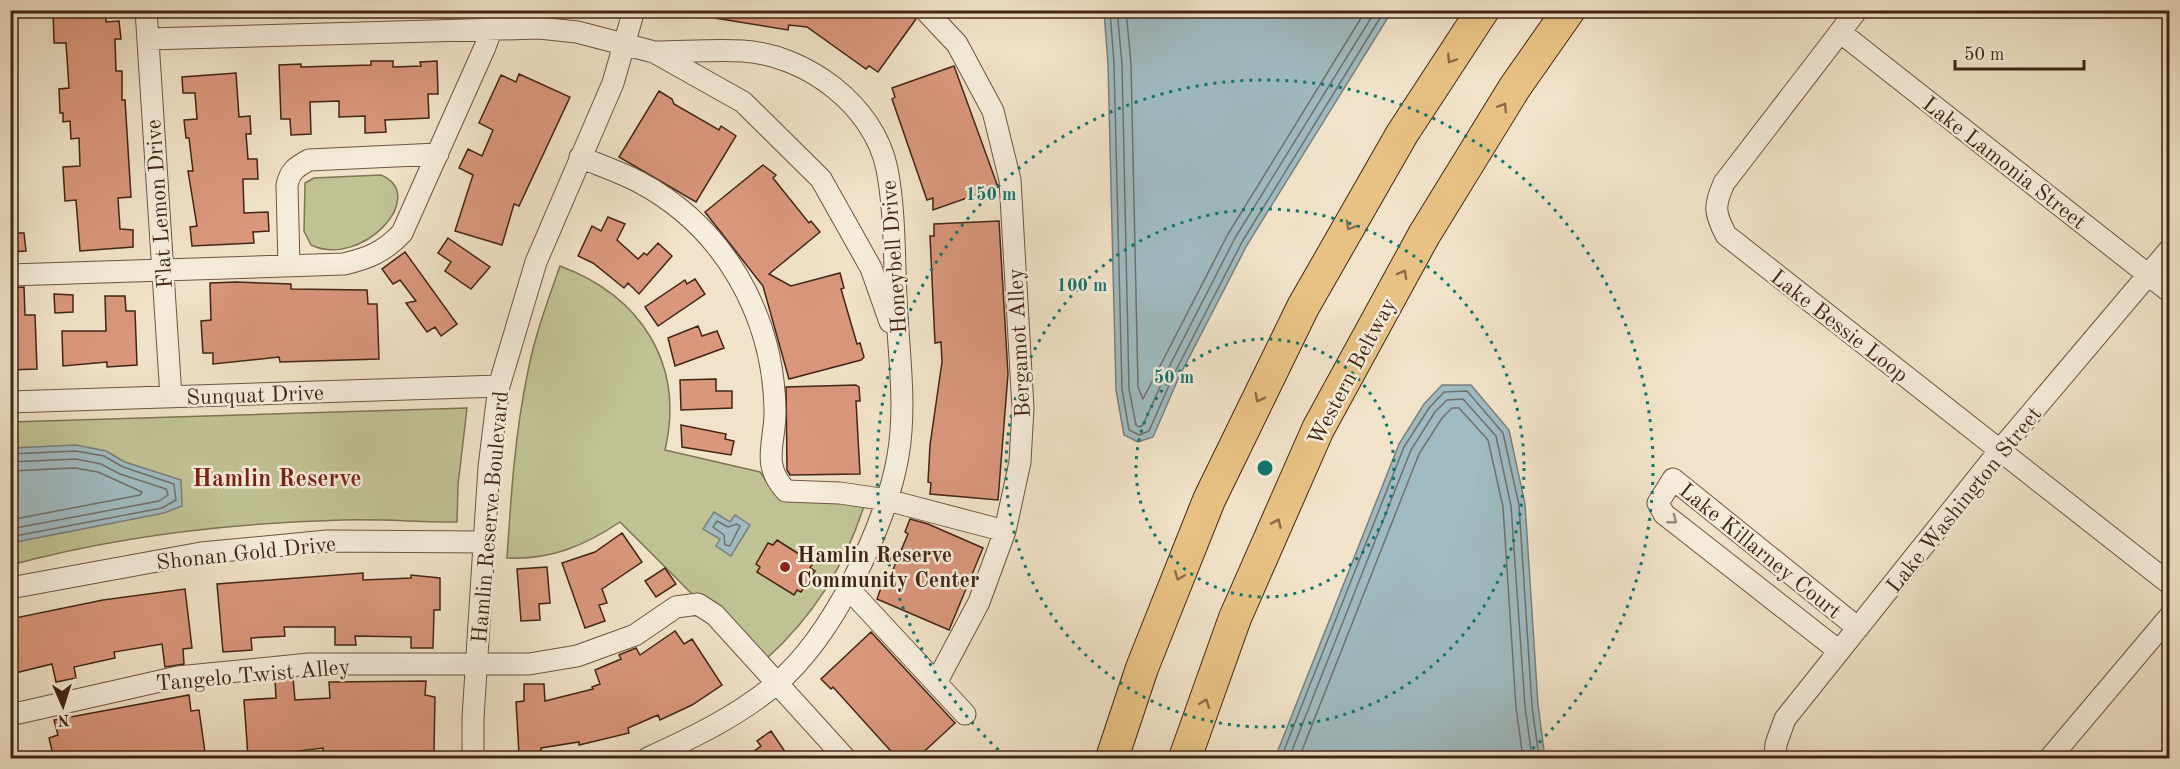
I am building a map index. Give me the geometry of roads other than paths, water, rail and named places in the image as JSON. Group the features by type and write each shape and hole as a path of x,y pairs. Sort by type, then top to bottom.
{"highway":[{"path":"1112,759 1142,669 1209,500 1303,307 1402,134 1483,10"},
{"name":"Western Beltway","path":"1185,759 1235,618 1318,429 1424,235 1515,87 1569,10"}],"street":[{"name":"Flat Lemon Drive","path":"146,10 171,397"},
{"name":"Hamlin Reserve Boulevard","path":"473,759 476,663 489,467 499,387 536,262 613,83 634,10"},
{"name":"Bergamot Alley","path":"925,10 957,44 993,111 1010,180 1023,408 1020,462 1005,531 978,602 936,683"},
{"name":"Lake Bessie Loop","path":"1857,10 1724,183 1715,202 1717,219 1726,235 2169,584"},
{"name":"Honeybell Drive","path":"148,39 496,19 626,43 654,52 743,102 821,179 871,268 898,345"},
{"path":"10,275 344,264 372,257 387,249 402,233 496,19"},
{"name":"Lake Lamonia Street","path":"1840,32 2169,292"},
{"name":"Honeybell Drive","path":"648,759 705,732 777,684 815,640 848,588 871,545 887,500 898,456 903,406 892,201 886,166 872,129 847,98 813,74 784,59 744,51 654,52"},
{"path":"289,266 287,185 290,174 296,167 309,160 438,154"},
{"path":"580,157 639,182 687,214 729,260 751,298 766,337 775,378 776,420 770,449 771,468 777,481 786,491 840,493 887,500 1005,531"},
{"name":"Lake Washington Street","path":"1775,759 1776,744 1785,718 2000,450 2169,249"},
{"name":"Sunquat Drive","path":"10,402 499,387"},
{"name":"Lake Killarney Court","path":"1839,651 1664,514 1658,502 1674,479 1858,628"},
{"name":"Shonan Gold Drive","path":"10,588 201,552 327,541 485,542"},
{"path":"848,588 965,714"},
{"name":"Tangelo Twist Alley","path":"10,715 178,677 309,664 529,664 577,656 635,635 676,607 698,604 715,615 777,684"},
{"path":"2050,759 2169,616"},
{"path":"777,684 845,759"}],"water":[{"path":"1104,11 1392,11 1247,245 1179,377 1153,437 1138,442 1124,435 1116,390 1108,64"},
{"path":"1442,385 1471,385 1509,430 1525,504 1538,705 1545,758 1275,758 1399,444 1424,404"},
{"path":"76,445 106,451 125,462 181,480 182,506 164,513 11,543 11,448"},
{"path":"714,512 730,522 735,515 750,525 731,556 716,546 720,539 703,529"}],"place":[{"name":"Hamlin Reserve Community Center","path":"785,567"}],"district":[{"name":"Hamlin Reserve","path":"277,478"}]}
